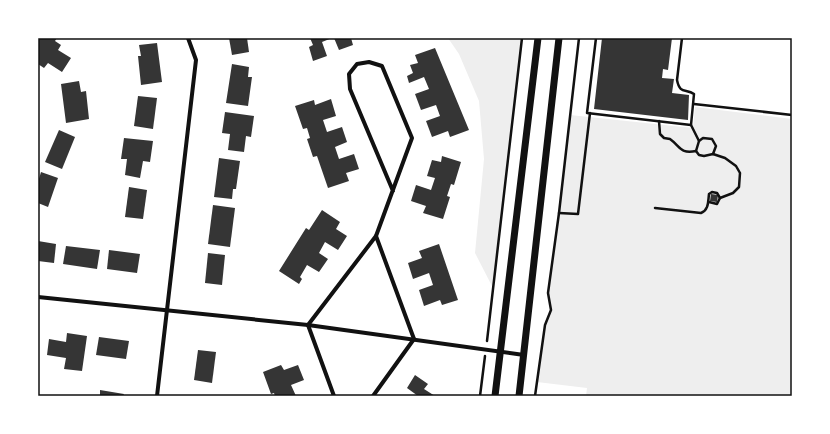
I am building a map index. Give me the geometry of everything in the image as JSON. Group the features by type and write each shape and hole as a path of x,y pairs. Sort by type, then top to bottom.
{"street":[{"path":"157,396 196,60 188,38"},
{"path":"495,396 538,38"},
{"path":"519,396 559,38"},
{"path":"308,325 376,236 393,191 412,138 382,66 369,62 357,64 349,74 350,89 393,191"},
{"path":"376,236 414,339"},
{"path":"38,297 308,325 524,355"},
{"path":"308,325 334,396"},
{"path":"373,396 414,339"}],"path":[{"path":"480,396 522,38"},
{"path":"535,396 545,325 551,310 548,293 559,213 579,38"},
{"path":"596,38 587,113 691,125"},
{"path":"682,38 677,80 679,87 683,91 694,94 691,125 699,141"},
{"path":"694,104 792,115"},
{"path":"559,213 578,214 590,113"},
{"path":"659,121 660,134 664,138 670,139 677,147 687,152 696,151 700,155 704,156 713,154 731,161 740,173 739,187 733,193 720,198 716,204 709,202"},
{"path":"696,151 699,141 703,138 712,139 716,146 713,154"},
{"path":"655,208 701,213 706,209 709,202 709,194 712,192 717,193 720,198"}],"shaded area":[{"path":"448,38 522,38 493,288 475,253 484,159 479,101 459,54"},
{"path":"695,107 792,119 792,396 586,396 587,388 537,382 545,325 551,310 548,293 570,115 693,128"}],"building":[{"path":"39,38 57,38 55,41 61,45 58,50 71,58 62,72 48,63 44,68 38,64"},
{"path":"229,38 247,38 249,52 232,55"},
{"path":"310,38 332,38 322,42 327,56 313,61 309,47 313,45"},
{"path":"334,38 351,38 353,45 339,50"},
{"path":"602,38 672,38 668,70 663,69 662,78 674,79 672,93 689,95 688,120 594,109"},
{"path":"157,43 162,82 141,85 138,56 141,56 139,45"},
{"path":"435,48 469,130 450,137 448,131 432,137 426,121 440,116 436,105 421,110 415,94 429,89 424,77 409,83 407,76 413,73 410,65 418,63 415,55"},
{"path":"232,64 249,67 248,77 252,77 248,106 226,103"},
{"path":"79,81 81,92 86,91 89,119 66,123 61,84"},
{"path":"138,96 157,98 153,129 134,126"},
{"path":"331,99 336,116 323,120 327,132 342,127 347,142 335,147 339,159 354,154 359,169 346,173 349,181 328,188 317,156 313,157 307,139 310,138 307,128 303,129 295,106 314,100 315,105"},
{"path":"225,112 254,116 251,137 246,136 244,152 228,150 230,134 222,133"},
{"path":"59,130 75,137 62,169 45,162"},
{"path":"124,138 153,141 150,162 143,161 140,178 125,175 127,159 121,159"},
{"path":"442,156 461,162 454,185 451,184 447,196 450,197 443,219 423,213 426,206 411,201 416,185 431,190 435,178 427,176 432,160 441,162"},
{"path":"219,158 240,161 236,189 233,189 232,199 214,197"},
{"path":"41,172 58,178 48,207 38,203 38,182"},
{"path":"129,187 147,190 143,219 125,217"},
{"path":"711,194 718,195 717,202 710,201"},
{"path":"213,205 235,208 230,247 208,244"},
{"path":"322,210 340,222 336,229 347,236 338,250 325,242 319,253 328,259 319,272 307,265 300,277 302,279 299,284 279,271 306,228 309,230"},
{"path":"38,241 56,244 54,263 38,261"},
{"path":"439,244 458,300 442,305 440,300 424,306 419,290 433,285 429,273 413,279 408,263 422,258 419,251"},
{"path":"66,246 100,250 97,269 63,264"},
{"path":"109,250 140,254 137,273 107,269"},
{"path":"208,253 225,255 222,285 205,283"},
{"path":"67,333 87,336 82,371 64,369 66,358 47,355 49,339 66,342"},
{"path":"99,337 129,341 126,359 96,355"},
{"path":"198,350 216,352 212,383 194,380"},
{"path":"281,365 284,370 298,365 304,380 291,385 296,396 275,396 274,393 271,394 263,372"},
{"path":"415,375 428,384 424,389 435,396 418,396 407,388"},
{"path":"100,390 124,394 123,396 100,396"}]}
